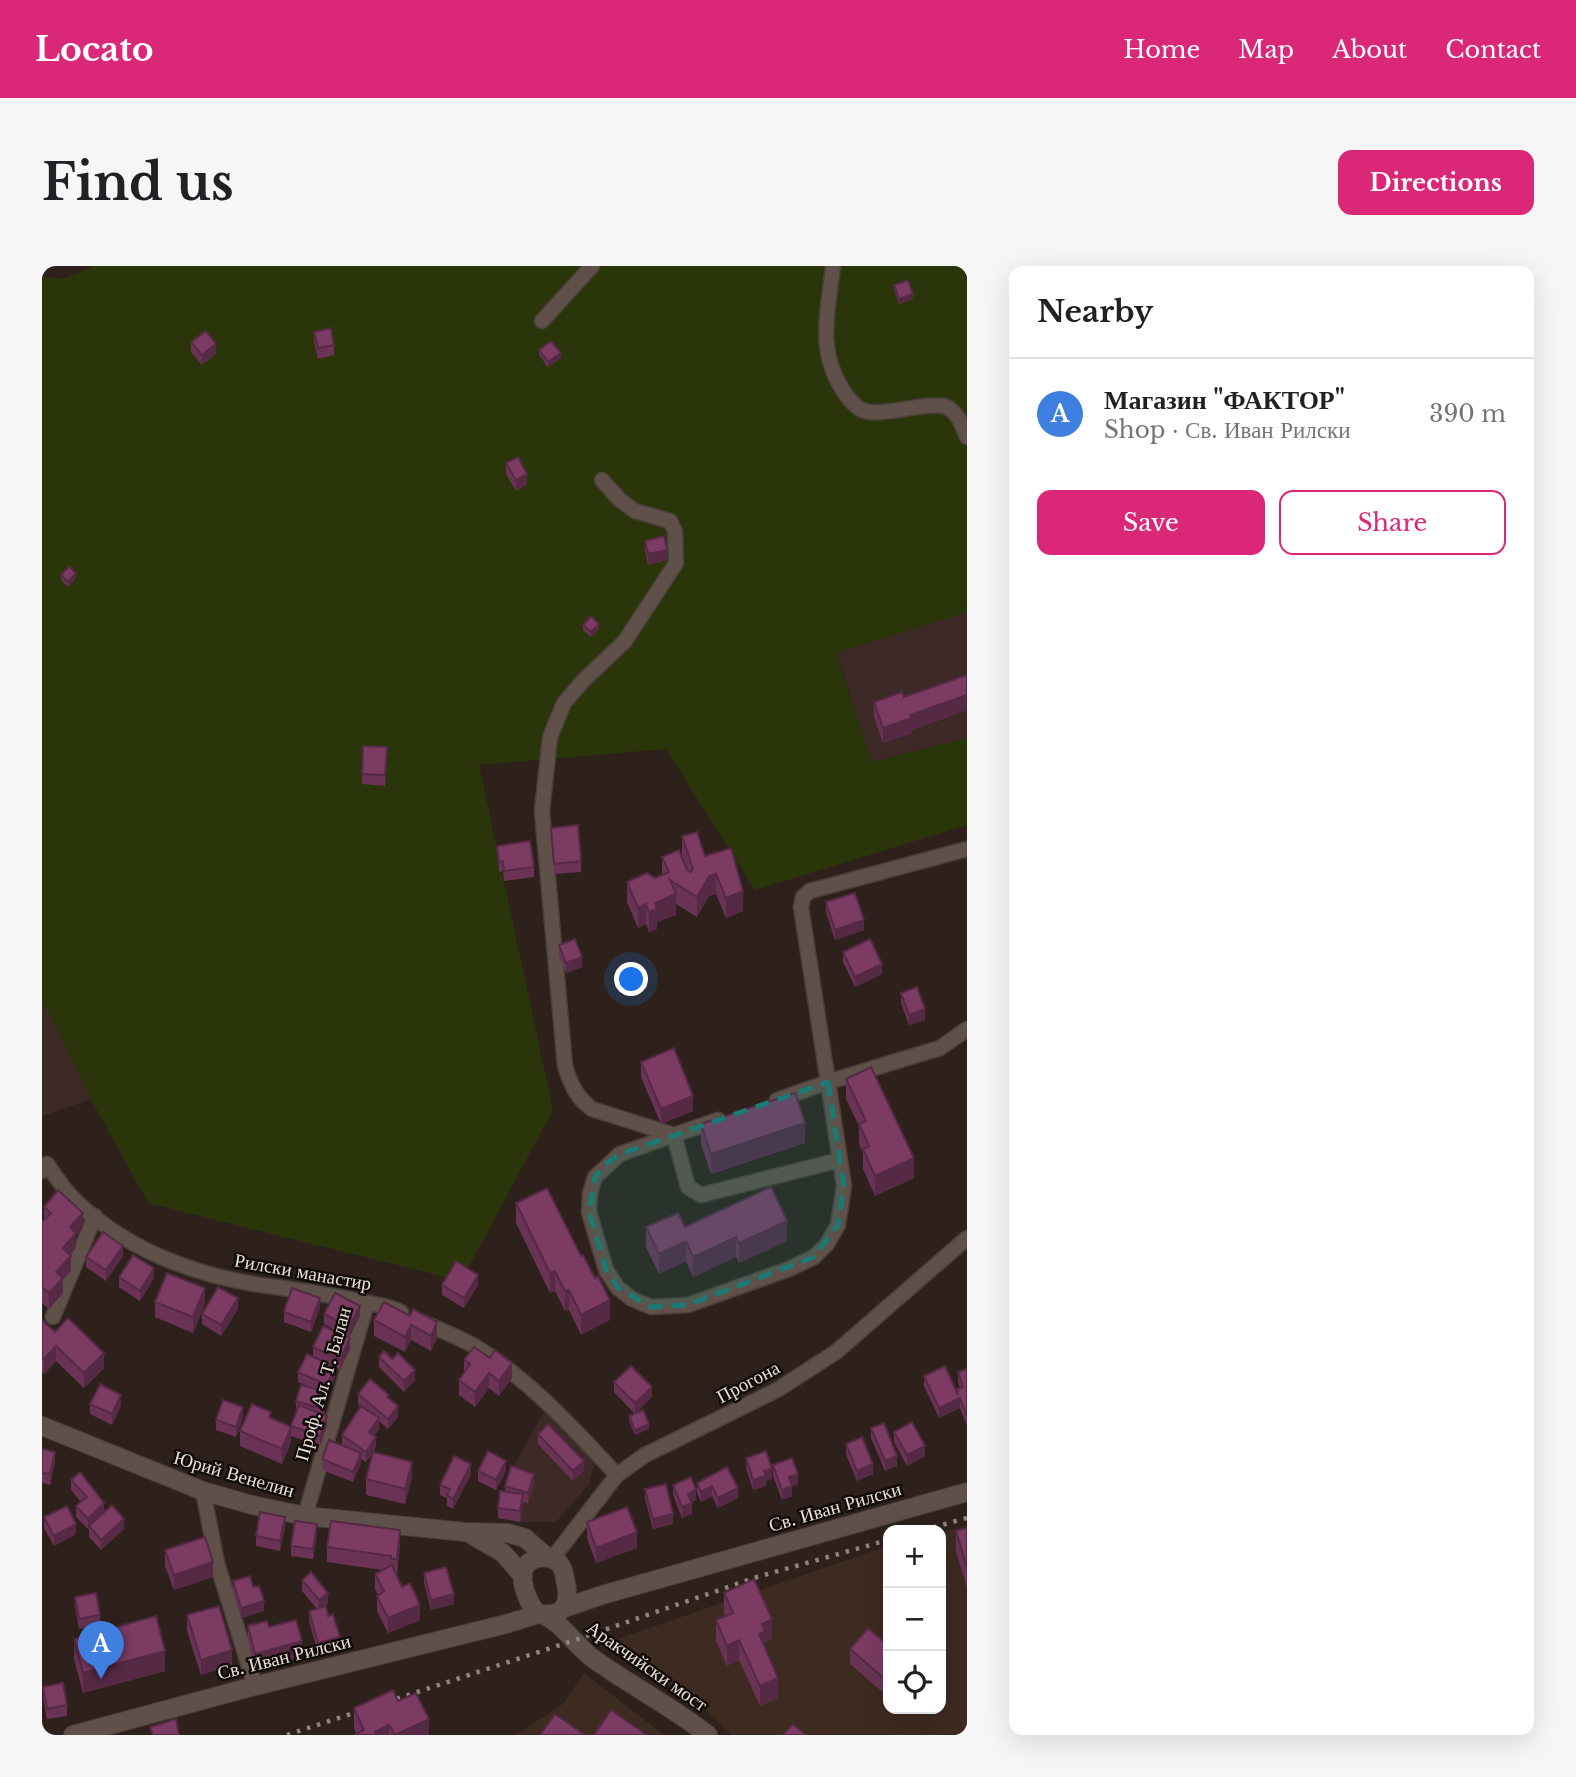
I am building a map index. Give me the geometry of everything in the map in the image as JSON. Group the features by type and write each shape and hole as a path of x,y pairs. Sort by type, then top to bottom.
{"street":[{"path":"542,321 593,266"},
{"path":"833,266 826,323 826,353 831,372 846,396 867,412 945,406 957,415 967,437"},
{"path":"602,480 620,500 635,511 670,521 675,531 676,563 625,641 564,703 550,737 542,811 565,1066 572,1088 581,1101 592,1109 674,1135"},
{"path":"726,1117 620,1154 595,1177 589,1212 606,1270 618,1288 632,1299 651,1307 688,1305 789,1269 814,1257 827,1244 838,1225 844,1186 801,906 803,897 810,891 967,849"},
{"path":"764,1104 940,1048 967,1029"},
{"path":"674,1135 688,1187 701,1195 840,1160"},
{"name":"Рилски манастир","path":"44,1168 95,1216 149,1251 205,1273 244,1283 313,1292 393,1308 475,1346 509,1369 547,1403 617,1475"},
{"path":"53,1317 95,1216"},
{"name":"Прогона","path":"550,1558 617,1475 645,1455 777,1390 836,1352 967,1238"},
{"name":"Проф. Ал. Т. Балан","path":"305,1516 367,1303"},
{"name":"Юрий Венелин","path":"42,1426 203,1491 252,1505 305,1516 515,1535 533,1544 550,1558"},
{"path":"203,1491 217,1563 255,1686"},
{"name":"Св. Иван Рилски","path":"73,1735 255,1686 506,1624 515,1617 550,1606 594,1597 967,1492"},
{"name":"Юрий Венелин","path":"465,1532 503,1553 523,1576"},
{"path":"537,1558 550,1558 564,1570 550,1606 523,1576 524,1569 530,1562 537,1558"},
{"name":"Аракчийски мост","path":"550,1606 572,1641 594,1659 708,1735"}],"highlighted area":[{"path":"828,1082 844,1186 838,1225 814,1257 688,1305 651,1307 618,1288 606,1270 589,1212 595,1177 607,1163 620,1154"}],"shaded area":[{"path":"967,612 967,738 872,762 836,652"},
{"path":"42,999 91,1099 42,1116"},
{"path":"545,1410 596,1458 589,1484 556,1522 520,1522 498,1518 509,1474"},
{"path":"967,1526 967,1735 732,1735 690,1697 611,1641 883,1548 883,1714 946,1714 946,1531"},
{"path":"584,1673 664,1735 515,1735 563,1704"}],"green space":[{"path":"94,266 967,266 967,612 836,653 872,762 967,738 967,825 755,890 666,749 479,765 553,1110 461,1281 148,1203 91,1099 42,999 42,277 63,279"}],"building":[{"path":"908,280 913,294 899,299 894,285"},
{"path":"331,328 334,345 318,348 314,332"},
{"path":"206,331 216,344 202,355 191,342"},
{"path":"551,341 561,353 548,362 539,350"},
{"path":"518,457 527,474 516,480 506,463"},
{"path":"664,536 667,550 648,554 645,541"},
{"path":"69,566 76,573 68,582 61,575"},
{"path":"591,616 599,624 591,632 583,625"},
{"path":"967,675 967,695 910,715 912,718 883,728 874,702 902,692 904,697"},
{"path":"363,746 387,747 385,775 362,774"},
{"path":"578,825 581,861 554,864 551,828"},
{"path":"697,832 705,856 731,848 743,891 726,898 716,874 709,876 697,897 670,880 676,894 655,903 657,909 649,912 646,904 638,908 627,882 647,873 655,878 669,872 662,857 679,850 687,870 691,872 693,869 682,836"},
{"path":"530,841 534,867 504,871 503,861 499,862 497,846"},
{"path":"855,893 864,920 835,930 826,902"},
{"path":"575,939 582,957 566,963 559,945"},
{"path":"870,939 882,964 855,977 843,952"},
{"path":"917,987 925,1009 909,1015 901,993"},
{"path":"674,1048 693,1096 661,1109 641,1062"},
{"path":"871,1067 914,1158 875,1176 863,1149 869,1146 859,1124 866,1121 846,1079"},
{"path":"795,1093 805,1123 711,1154 701,1124"},
{"path":"771,1187 787,1221 739,1243 736,1237 693,1257 686,1241 659,1254 646,1227 678,1213 685,1227"},
{"path":"547,1188 581,1256 583,1255 595,1278 598,1276 610,1300 581,1315 569,1290 565,1291 555,1271 550,1273 516,1203"},
{"path":"58,1190 83,1213 70,1227 76,1233 63,1248 71,1256 56,1272 63,1278 49,1293 42,1287 42,1222 51,1213 44,1207"},
{"path":"103,1232 123,1246 106,1270 86,1257"},
{"path":"133,1255 154,1268 140,1291 119,1277"},
{"path":"456,1261 478,1275 464,1298 442,1285"},
{"path":"167,1273 205,1288 193,1317 155,1302"},
{"path":"218,1287 238,1298 221,1325 202,1314"},
{"path":"292,1288 320,1298 311,1322 284,1312"},
{"path":"335,1293 360,1306 349,1327 324,1314"},
{"path":"384,1302 410,1316 413,1309 437,1322 431,1336 411,1325 405,1337 374,1320"},
{"path":"68,1318 104,1353 84,1373 56,1346 44,1359 42,1357 42,1320 55,1332"},
{"path":"323,1326 350,1338 340,1360 313,1347"},
{"path":"474,1347 490,1358 495,1350 512,1363 499,1381 489,1373 475,1392 459,1380 470,1364 464,1360"},
{"path":"384,1351 392,1359 398,1353 415,1370 404,1381 379,1357"},
{"path":"307,1354 335,1367 327,1385 298,1372"},
{"path":"631,1366 652,1387 635,1403 614,1382"},
{"path":"945,1366 958,1395 957,1389 963,1387 958,1372 967,1369 967,1416 960,1398 939,1408 924,1376"},
{"path":"370,1379 398,1406 388,1419 358,1394"},
{"path":"100,1384 121,1395 112,1414 90,1404"},
{"path":"301,1385 320,1390 318,1395 326,1397 322,1409 296,1401"},
{"path":"223,1400 243,1407 236,1427 216,1420"},
{"path":"252,1404 271,1412 269,1417 291,1427 282,1449 240,1431"},
{"path":"299,1405 327,1416 320,1436 291,1426"},
{"path":"361,1406 379,1418 369,1432 376,1437 366,1452 342,1435"},
{"path":"643,1410 649,1424 635,1430 629,1416"},
{"path":"912,1422 925,1446 907,1455 894,1432"},
{"path":"884,1423 897,1456 885,1461 871,1428"},
{"path":"548,1424 584,1461 573,1471 538,1434"},
{"path":"862,1437 873,1464 857,1471 846,1444"},
{"path":"329,1440 361,1453 353,1472 322,1459"},
{"path":"42,1449 55,1452 50,1474 42,1473"},
{"path":"488,1451 506,1461 496,1480 478,1471"},
{"path":"766,1451 772,1469 764,1471 766,1476 753,1480 746,1458"},
{"path":"373,1452 412,1462 405,1489 366,1479"},
{"path":"454,1456 471,1464 453,1499 447,1495 450,1489 440,1485"},
{"path":"792,1458 798,1474 789,1477 792,1486 782,1490 773,1465"},
{"path":"511,1466 534,1474 528,1493 505,1486"},
{"path":"727,1467 738,1488 718,1498 712,1486 701,1492 697,1483"},
{"path":"80,1472 104,1503 88,1519 76,1506 87,1497 71,1480"},
{"path":"691,1477 696,1490 688,1494 692,1503 682,1507 673,1485"},
{"path":"666,1484 673,1514 653,1519 645,1489"},
{"path":"500,1491 523,1494 520,1511 498,1508"},
{"path":"112,1505 124,1519 101,1540 89,1526"},
{"path":"67,1506 76,1524 54,1536 44,1517"},
{"path":"627,1507 637,1532 596,1548 587,1522"},
{"path":"260,1512 285,1517 280,1541 256,1536"},
{"path":"295,1521 317,1524 313,1549 291,1546"},
{"path":"331,1521 400,1530 397,1559 327,1547"},
{"path":"967,1528 967,1568 956,1531"},
{"path":"205,1537 213,1562 174,1575 165,1550"},
{"path":"392,1565 402,1587 410,1583 420,1605 388,1618 377,1596 384,1591 375,1574"},
{"path":"446,1567 454,1594 431,1600 424,1573"},
{"path":"311,1572 328,1593 319,1600 302,1580"},
{"path":"250,1576 253,1587 259,1586 264,1601 241,1608 233,1581"},
{"path":"754,1579 772,1619 762,1624 765,1631 759,1634 778,1678 760,1686 739,1640 727,1646 716,1620 733,1613 724,1593"},
{"path":"96,1593 100,1615 79,1619 75,1597"},
{"path":"219,1606 232,1650 201,1660 187,1615"},
{"path":"326,1606 328,1616 333,1614 340,1637 318,1643 309,1611"},
{"path":"156,1616 165,1651 83,1673 74,1639"},
{"path":"296,1620 302,1641 255,1654 248,1626 267,1621 269,1627"},
{"path":"868,1628 883,1641 883,1678 850,1649"},
{"path":"63,1683 67,1705 47,1709 43,1687"},
{"path":"393,1690 398,1701 416,1693 429,1719 395,1735 389,1725 375,1732 376,1735 354,1735 364,1730 354,1708"},
{"path":"611,1710 647,1735 594,1735"},
{"path":"555,1714 585,1735 540,1735"},
{"path":"176,1719 179,1735 153,1735 150,1727"},
{"path":"793,1724 806,1735 783,1735"}],"railway":[{"path":"941,1525 967,1518"},
{"path":"287,1735 757,1577 883,1541"}],"place":[{"name":"Магазин \"ФАКТОР\"","path":"101,1679"}]}
